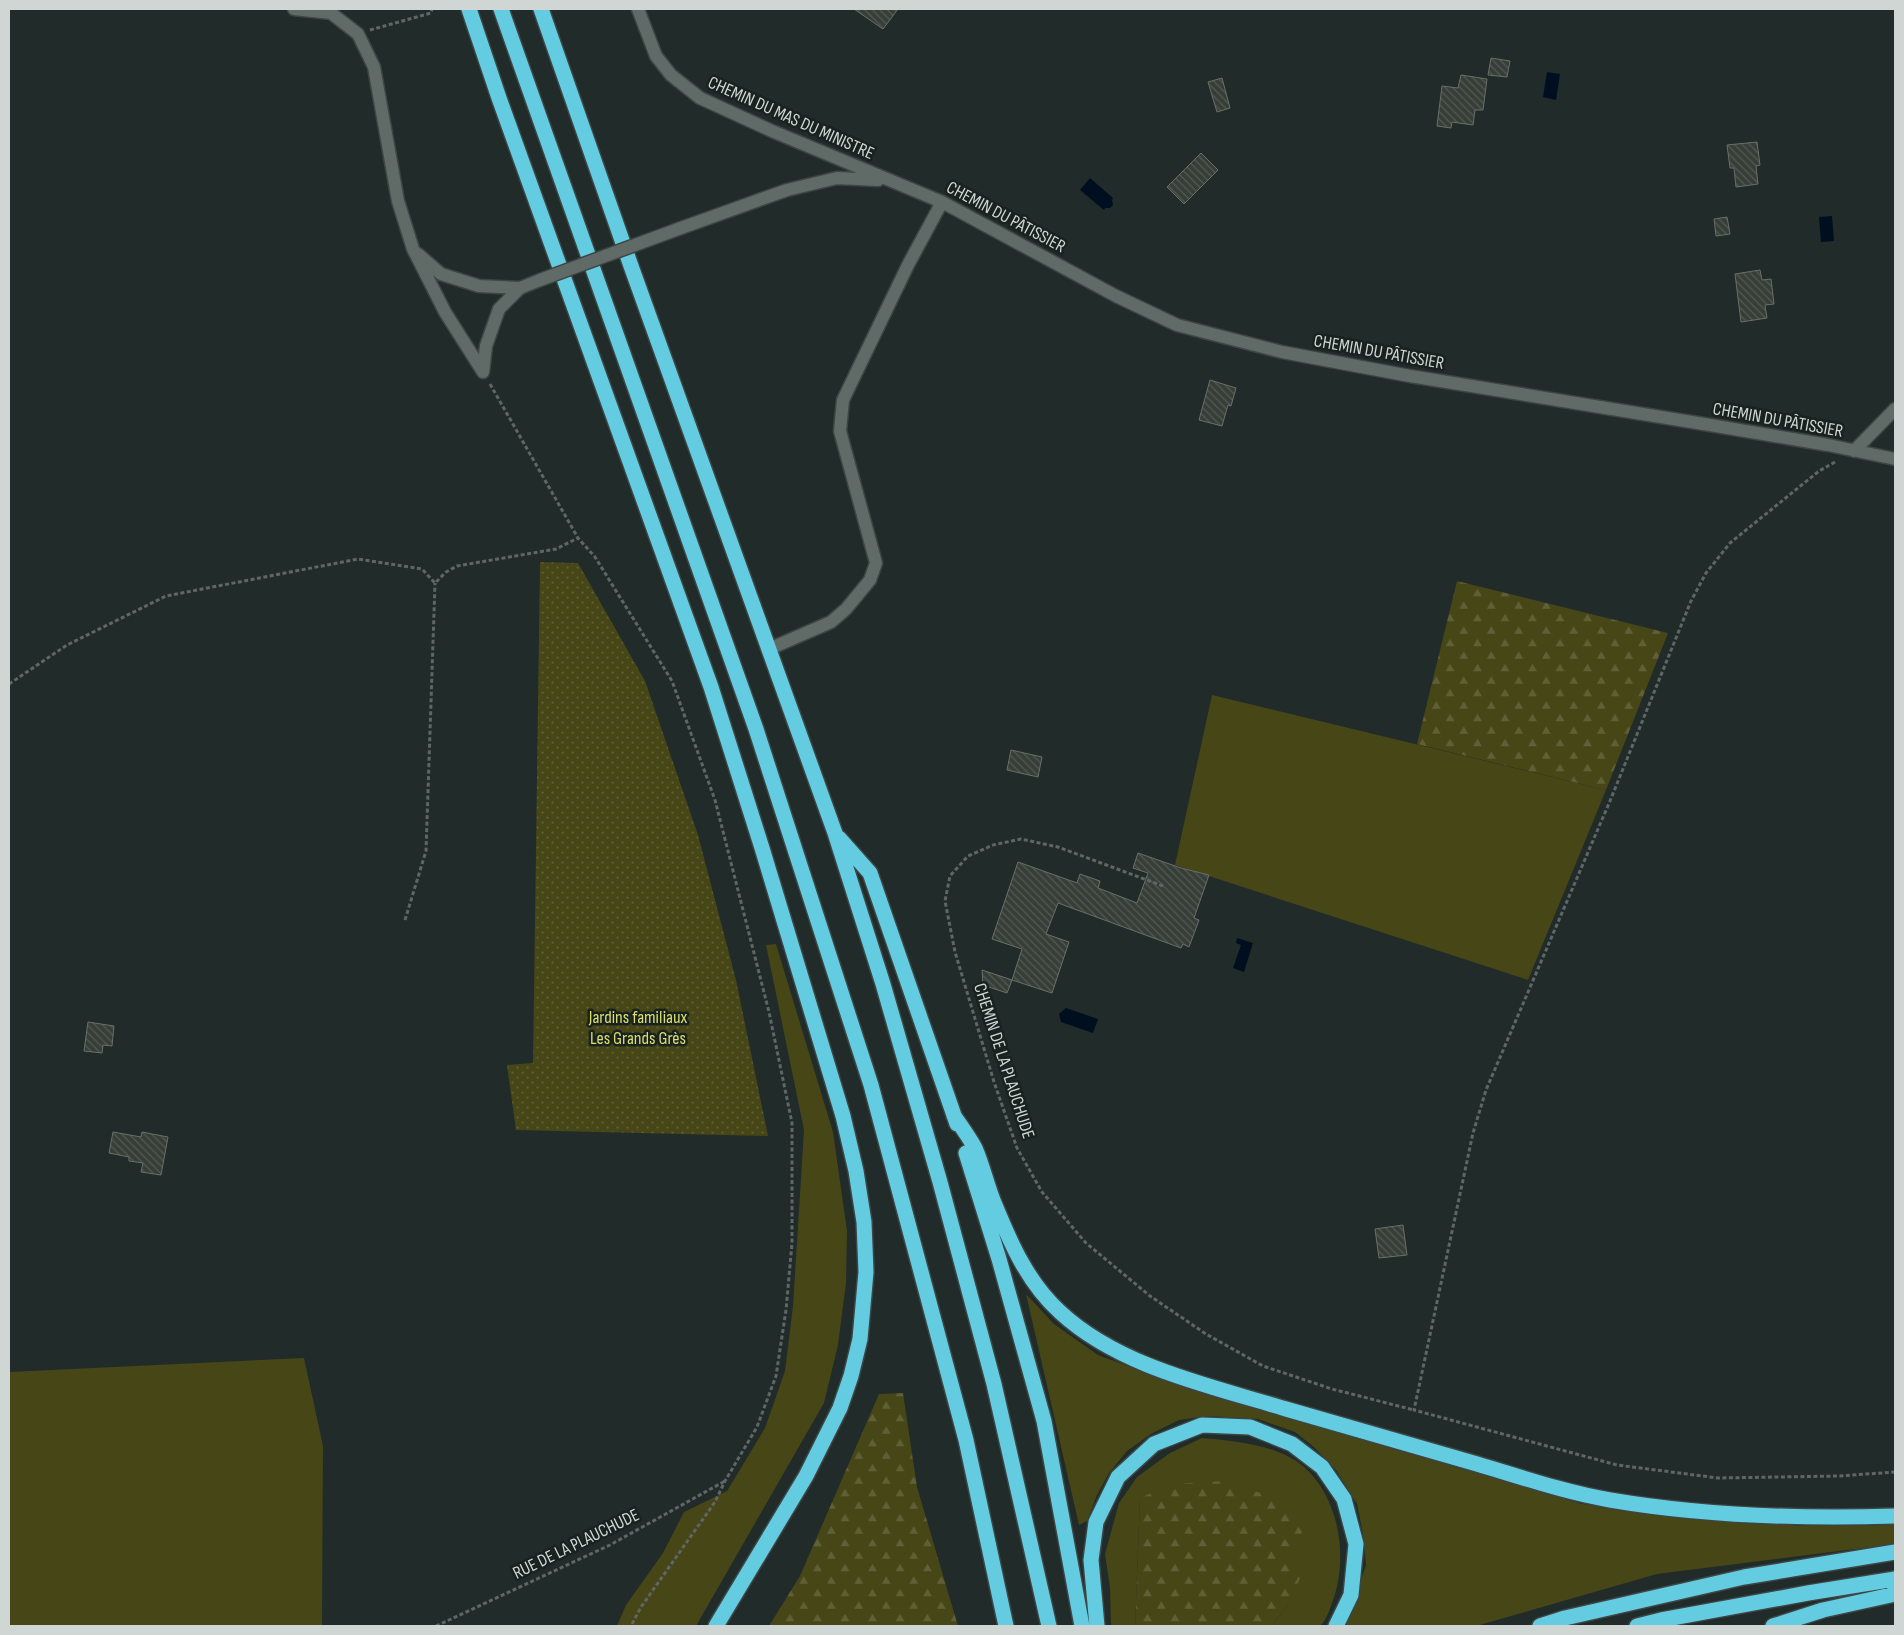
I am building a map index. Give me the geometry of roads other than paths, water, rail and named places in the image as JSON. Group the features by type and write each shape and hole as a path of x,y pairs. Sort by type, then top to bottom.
{"highway":[{"path":"469,9 498,98 711,687 838,1099 856,1171 864,1222 866,1272 860,1340 851,1376 840,1408 806,1476 716,1626"},
{"path":"500,9 756,729 871,1085 966,1440 1006,1626"},
{"path":"541,9 634,276 835,833 883,984 948,1211 994,1384 1049,1626"},
{"path":"835,833 870,873 954,1116 991,1233 1044,1421 1082,1626"},
{"path":"954,1116 974,1146 1006,1231 1020,1262 1037,1288 1059,1312 1100,1342 1160,1370 1567,1491 1609,1500 1741,1515 1836,1518 1895,1516"},
{"path":"1097,1626 1091,1560 1096,1522 1118,1478 1154,1444 1202,1425 1250,1427 1292,1444 1322,1467 1344,1499 1356,1544 1351,1595 1336,1626"},
{"path":"1540,1626 1564,1618 1744,1577 1895,1552"},
{"path":"1637,1626 1798,1595 1895,1579"},
{"path":"1774,1626 1823,1610 1891,1596 1895,1592"}],"street":[{"path":"294,9 332,13 358,34 374,67 398,201 413,250 445,312 483,372 486,346 499,309 520,288 787,190 837,178 888,180"},
{"name":"CHEMIN DU MAS DU MINISTRE","path":"638,9 656,56 671,76 700,98 888,180"},
{"name":"CHEMIN DU PÂTISSIER","path":"888,180 942,202 1116,296 1177,325 1201,332 1282,352 1410,376 1828,445 1895,459"},
{"path":"769,649 831,622 846,609 870,580 876,564 840,431 843,400 908,265 942,202"},
{"path":"413,250 441,274 479,286 520,288"},
{"path":"1854,451 1895,409"}],"water":[{"path":"1547,72 1560,74 1556,100 1543,97"},
{"path":"1090,178 1113,198 1113,205 1110,208 1105,208 1104,210 1080,190"},
{"path":"1832,216 1834,241 1821,242 1819,217"},
{"path":"1237,938 1253,943 1244,972 1233,968 1241,945 1236,943"},
{"path":"1066,1008 1098,1019 1093,1033 1061,1022 1059,1014"}],"park label":[{"name":"Jardins familiaux Les Grands Grès","path":"638,1027"}]}
